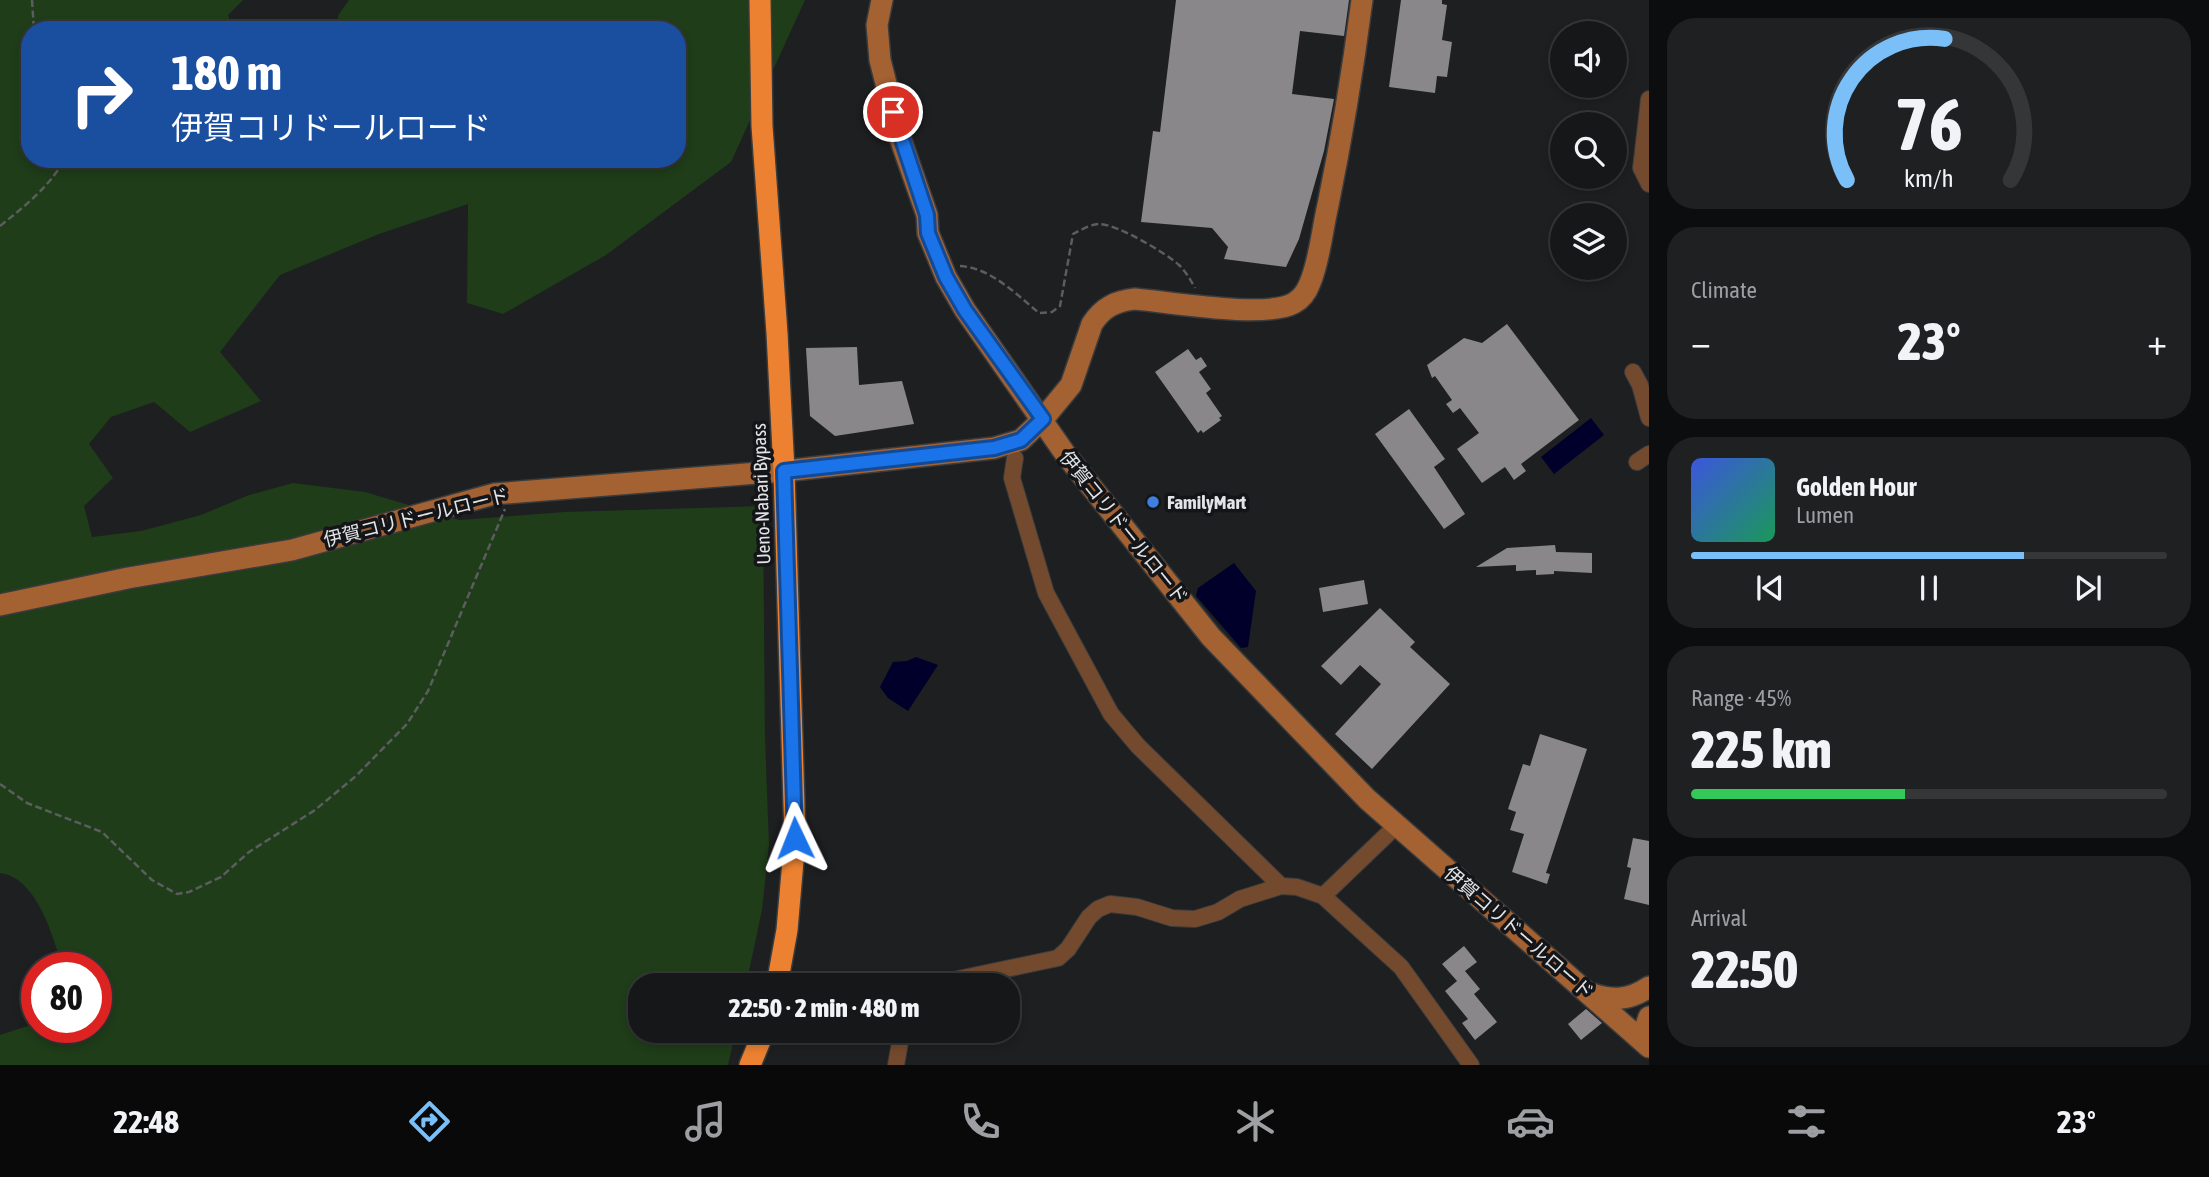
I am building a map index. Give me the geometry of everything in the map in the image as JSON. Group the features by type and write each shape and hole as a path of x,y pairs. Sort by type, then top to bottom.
{"highway":[{"name":"Ueno-Nabari Bypass","path":"760,0 762,126 778,333 784,471 795,838 788,930 779,973"},
{"path":"750,1065 759,1043"}],"street":[{"path":"882,0 877,25 880,60 900,138 927,215 928,233 965,310 1043,419 1071,385 1092,324 1114,303 1135,299 1265,311 1294,303 1308,287 1338,154 1362,0"},
{"path":"1649,99 1641,168 1649,184"},
{"path":"1641,381 1649,418"},
{"name":"伊賀コリドールロード","path":"0,605 128,578 292,550 494,494 784,471 994,448 1021,440 1043,419 1066,455 1211,637 1367,799 1645,1043"},
{"path":"1015,458 1012,478 1046,593 1111,714 1138,746 1281,886"},
{"path":"1323,896 1396,826"},
{"path":"987,973 1058,958 1068,949 1089,918 1098,909 1110,904 1137,907 1172,918 1195,919 1218,912 1240,899 1281,886 1297,887 1323,896 1401,967 1471,1065"},
{"path":"1586,992 1609,999 1627,999 1649,987"},
{"path":"1645,1043 1649,1017"},
{"path":"896,1065 900,1043"}],"path":[{"path":"32,0 33,21"},
{"path":"0,226 38,195 60,168"},
{"path":"944,270 959,266 974,267 1000,282 1039,313 1052,312 1060,306 1073,234 1097,224 1111,226 1176,262 1187,274 1205,305"},
{"path":"0,783 27,803 85,823 102,832 152,880 177,894 190,892 220,877 249,852 315,810 356,776 407,724 428,691 512,492"}],"green space":[{"path":"0,0 243,0 228,15 230,21 21,21 21,168 686,168 686,21 337,21 339,14 349,0 805,0 731,162 606,255 503,314 467,303 468,204 379,234 280,275 220,352 261,401 190,432 154,402 111,417 89,444 113,478 84,506 92,537 141,531 201,515 249,495 293,483 365,492 459,520 565,512 763,506 765,740 769,844 762,910 749,973 628,973 628,1043 733,1043 728,1065 0,1065 0,1035 21,1028 21,1043 112,1043 112,952 58,952 49,926 34,897 13,877 0,873"}],"water":[{"path":"1591,418 1604,435 1554,474 1541,457"},
{"path":"1234,563 1256,591 1248,647 1241,648 1196,596 1198,588"},
{"path":"916,657 938,665 908,711 888,698 880,687 893,662"}],"building":[{"path":"1176,0 1349,0 1344,36 1300,31 1292,94 1334,99 1324,151 1299,239 1286,267 1224,259 1228,247 1212,228 1141,222 1153,131 1160,132"},
{"path":"1401,0 1442,0 1442,4 1447,5 1442,40 1452,42 1447,77 1437,76 1435,93 1389,87"},
{"path":"1507,324 1579,420 1521,464 1526,471 1514,480 1505,467 1482,483 1457,449 1479,433 1460,408 1453,413 1446,404 1452,400 1435,376 1432,378 1427,365 1464,338 1482,343"},
{"path":"857,347 859,385 902,381 914,424 835,436 810,416 806,348"},
{"path":"1188,349 1196,360 1201,357 1207,366 1199,372 1211,389 1206,393 1222,416 1219,418 1221,420 1203,433 1201,430 1198,433 1155,372"},
{"path":"1409,409 1445,459 1434,467 1465,514 1444,529 1375,434"},
{"path":"1555,545 1556,552 1592,553 1592,573 1554,571 1554,574 1536,575 1536,570 1516,571 1516,565 1476,567 1507,548"},
{"path":"1364,580 1368,604 1323,612 1319,588"},
{"path":"1380,608 1415,642 1410,647 1450,684 1372,769 1335,734 1381,684 1360,665 1341,685 1321,666"},
{"path":"1540,734 1587,749 1546,873 1550,874 1547,884 1512,872 1524,834 1510,830 1516,812 1508,809 1523,764 1530,766"},
{"path":"1633,838 1649,841 1649,905 1624,899 1631,868 1627,867"},
{"path":"1464,946 1477,962 1465,971 1480,989 1474,994 1497,1022 1475,1040 1462,1023 1468,1019 1445,991 1457,981 1442,964"},
{"path":"1586,1009 1602,1023 1581,1040 1568,1024"}],"place":[{"name":"FamilyMart","path":"1153,502"}],"route":[{"path":"795,838 784,471 994,448 1021,440 1043,419 965,310 946,277 928,233 927,215 893,112"}]}
